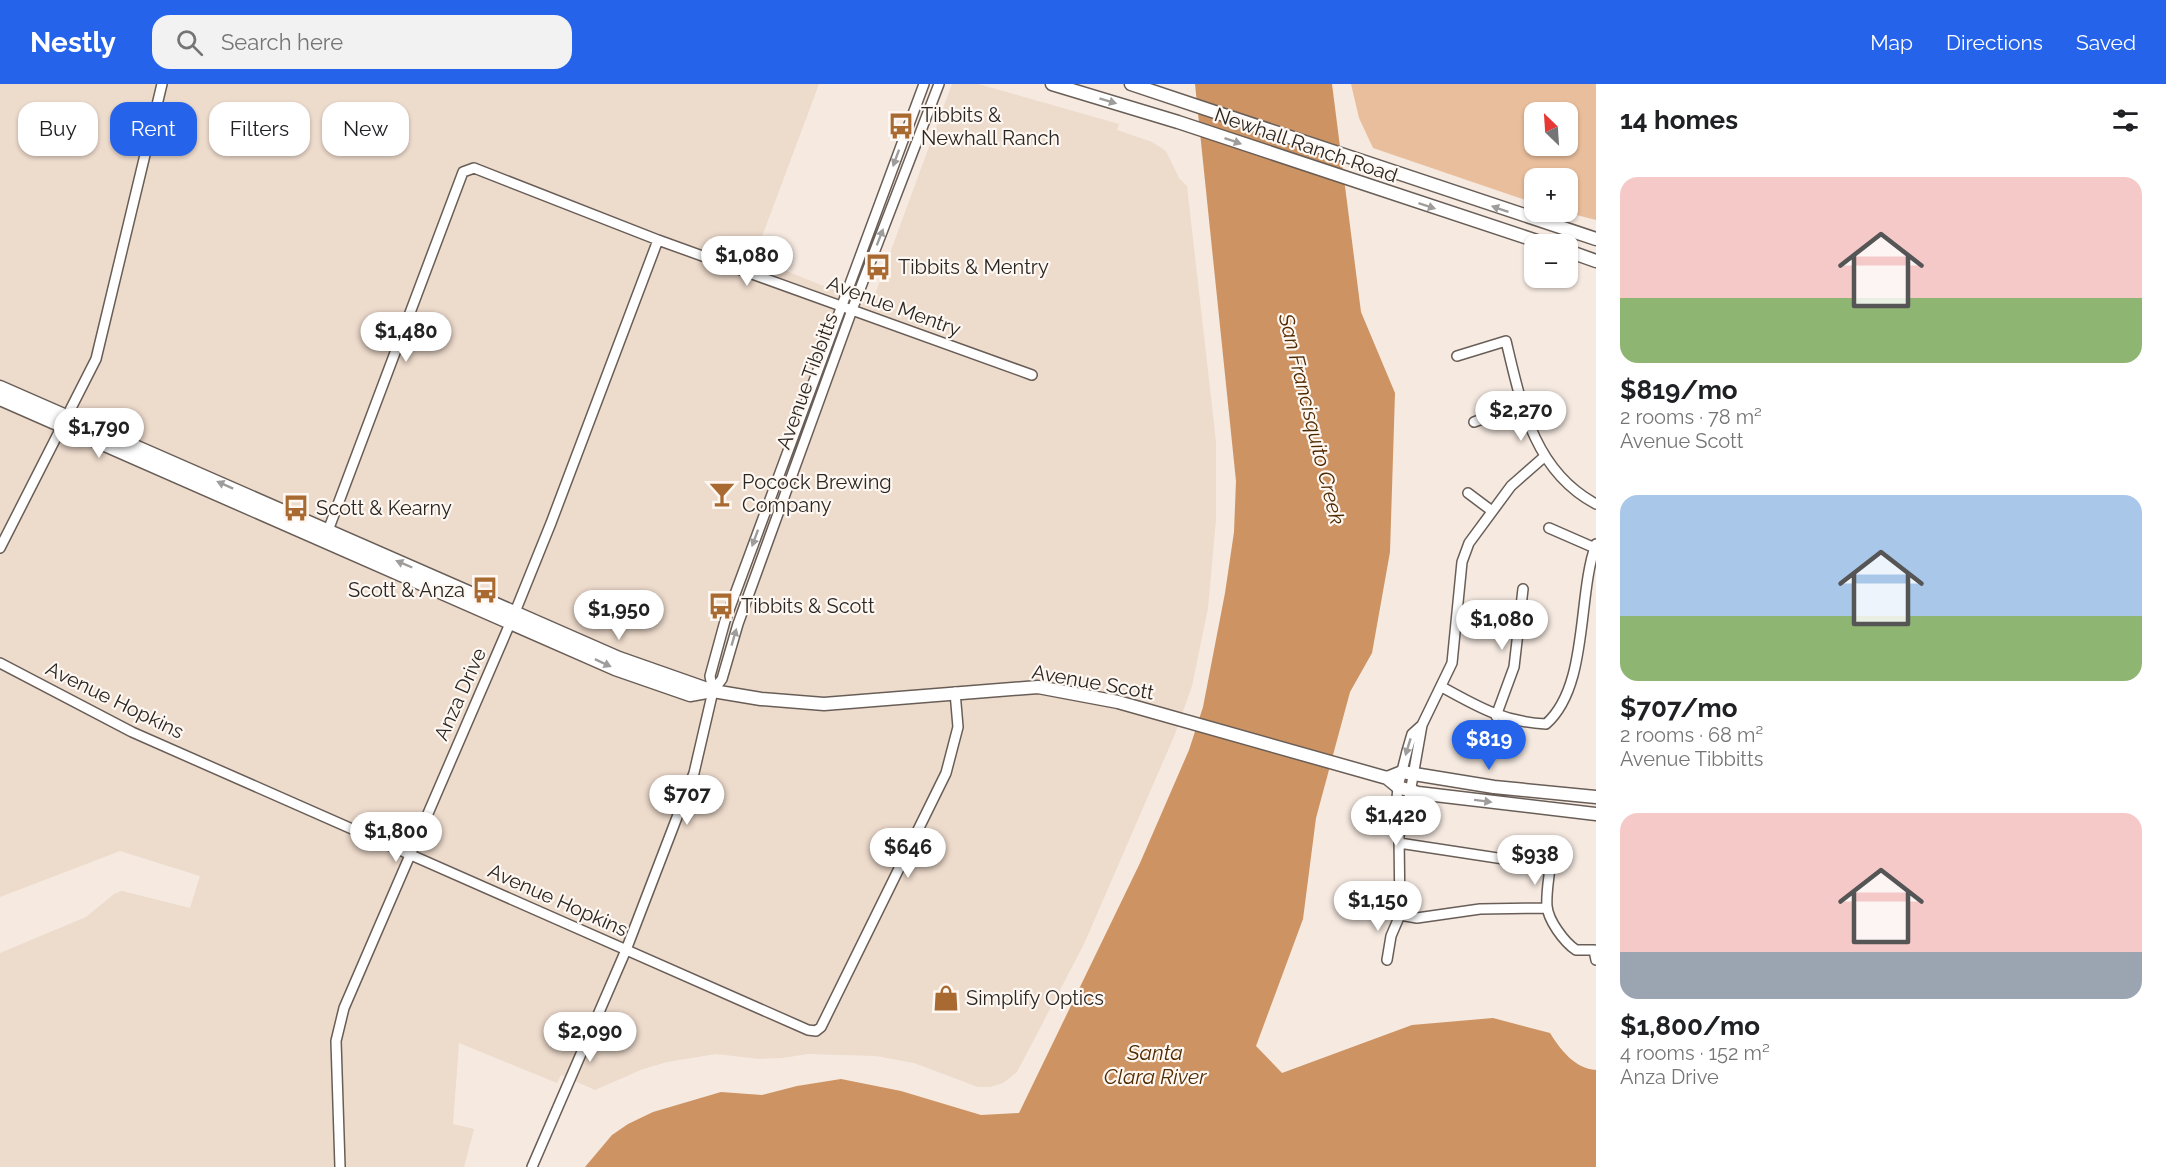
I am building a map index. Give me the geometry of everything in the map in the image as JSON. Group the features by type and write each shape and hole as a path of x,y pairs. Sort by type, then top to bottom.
{"main road":[{"name":"Newhall Ranch Road","path":"1052,84 1178,122 1524,237"},
{"name":"Newhall Ranch Road","path":"1131,84 1184,104 1596,239"},
{"path":"1578,255 1596,261"},
{"name":"Avenue Scott","path":"0,387 65,422"},
{"name":"Avenue Scott","path":"0,399 65,422 513,617 650,682 690,695 713,691 761,699 825,704 1038,687 1118,702 1387,778 1404,789"},
{"path":"1387,778 1408,773 1494,787 1596,797"},
{"path":"1404,789 1596,814"}],"street":[{"path":"0,548 92,369 102,338 162,84"},
{"name":"Avenue Tibbitts","path":"713,691 710,676 725,621 924,84"},
{"name":"Avenue Tibbitts","path":"532,1167 626,950 693,772 713,691 722,679 738,624 852,310 939,84"},
{"name":"Avenue Mentry","path":"326,536 463,172 474,168 658,240 1032,375"},
{"name":"Anza Drive","path":"340,1167 336,1052 339,1025 349,994 513,617 658,240"},
{"path":"1457,356 1506,341 1521,405 1544,457 1570,486 1596,504"},
{"path":"1474,422 1521,405"},
{"path":"1388,960 1391,936 1400,915 1399,838 1394,826 1422,725 1452,663 1462,562 1469,543 1510,486 1544,457"},
{"path":"1468,493 1492,511"},
{"path":"1442,687 1496,716 1523,723 1546,724 1557,714 1565,698 1576,661 1588,573 1595,546 1549,528"},
{"path":"1496,716 1514,667 1523,589"},
{"name":"Avenue Hopkins","path":"0,663 132,732 808,1030 816,1031 821,1027 946,773 958,727 955,692"},
{"path":"1399,838 1550,866 1547,908 1562,938 1576,950 1594,950 1596,960"},
{"path":"1400,915 1416,918 1480,909 1547,908"}],"shaded area":[{"path":"0,84 819,84 754,258 871,305 952,84 978,84 1119,124 1117,130 1152,142 1166,151 1179,178 1187,186 1216,442 1216,519 1208,608 1192,686 1175,734 1084,944 1017,1072 1003,1083 990,1087 978,1087 914,1063 876,1056 808,1054 759,1059 716,1054 667,1062 643,1069 595,1090 561,1075 557,1083 459,1043 453,1124 474,1129 464,1167 0,1167 0,953 86,917 114,894 122,891 190,908 200,876 120,851 0,897"},
{"path":"1351,84 1596,84 1596,220 1578,215 1578,168 1524,168 1524,200 1373,148 1359,118"}],"water":[{"name":"Santa Clara River","path":"1195,84 1332,84 1361,312 1395,393 1390,552 1372,653 1350,692 1316,818 1303,919 1256,1046 1282,1073 1412,1025 1493,1018 1550,1033 1563,1051 1575,1062 1588,1069 1596,1070 1596,1167 585,1167 612,1135 628,1124 653,1112 721,1092 762,1095 797,1086 841,1079 901,1091 981,1115 1019,1113 1140,863 1189,750 1203,707 1225,593 1234,532 1236,481"}],"place":[{"name":"Tibbits & Newhall Ranch","path":"901,126"},
{"name":"Tibbits & Mentry","path":"878,267"},
{"name":"Pocock Brewing Company","path":"722,494"},
{"name":"Scott & Kearny","path":"296,508"},
{"name":"Scott & Anza","path":"485,590"},
{"name":"Tibbits & Scott","path":"721,606"},
{"name":"Simplify Optics","path":"946,998"}],"water label":[{"name":"San Francisquito Creek","path":"1312,419"}]}
